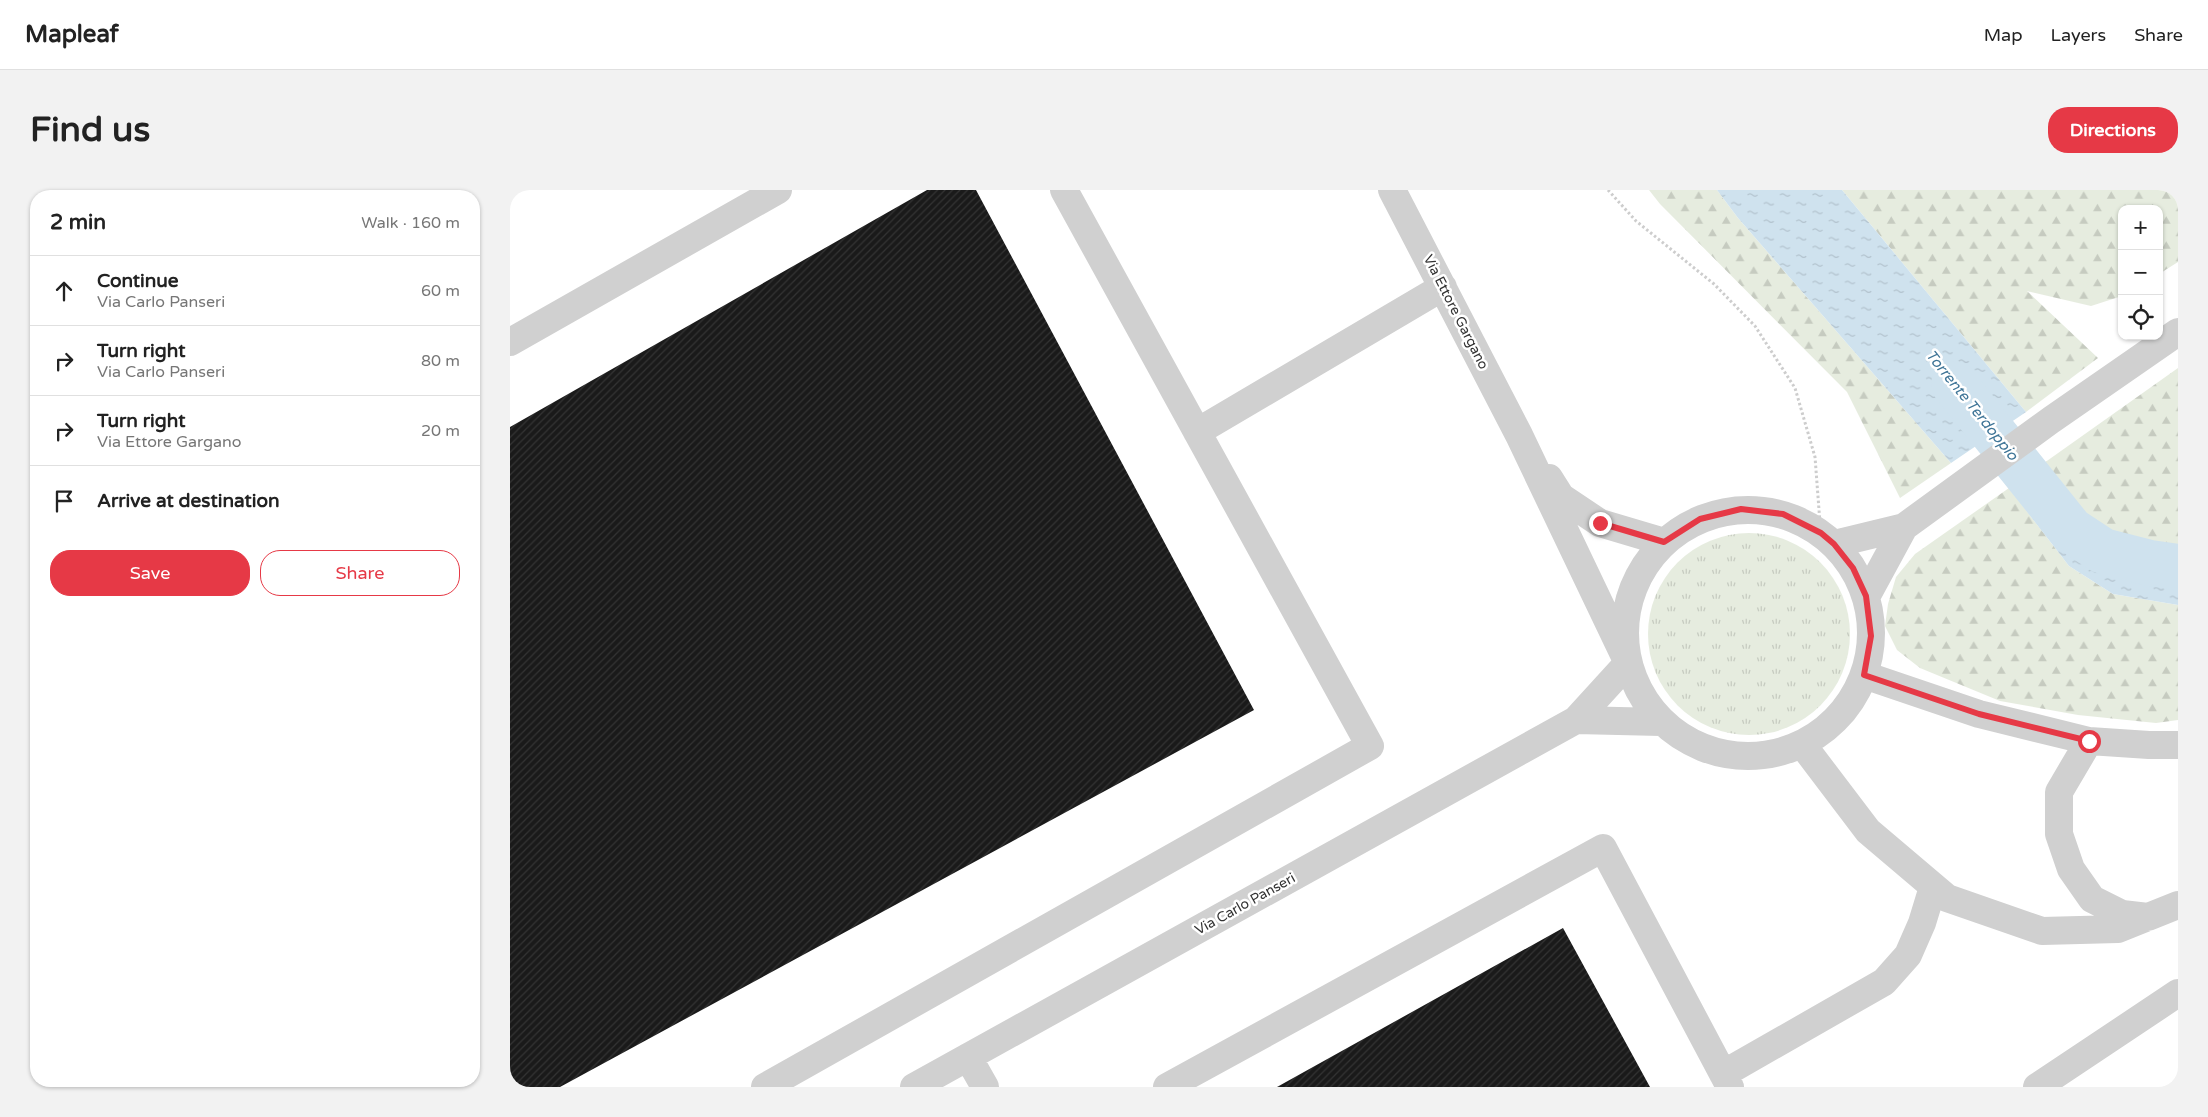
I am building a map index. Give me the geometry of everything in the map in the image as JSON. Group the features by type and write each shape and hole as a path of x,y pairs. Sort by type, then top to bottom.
{"street":[{"path":"510,342 778,190"},
{"path":"765,1087 1370,746 1064,190"},
{"name":"Via Ettore Gargano","path":"1392,190 1519,435 1628,664"},
{"path":"1197,432 1443,287"},
{"path":"1866,596 1904,527 2050,420 2178,332"},
{"name":"Via Ettore Gargano","path":"1519,435 1561,497 1600,523 1664,542"},
{"path":"1741,509 1783,514 1827,538 1853,568 1866,596 1871,636 1864,675 1849,703 1828,726 1802,744 1766,755 1728,755 1692,743 1661,722 1641,695 1628,664 1624,631 1629,598 1643,568 1664,542 1700,519 1741,509"},
{"path":"1827,538 1904,527"},
{"name":"Via Carlo Panseri","path":"914,1087 1576,720 1628,664"},
{"path":"1864,675 1979,714 2089,741 2178,745"},
{"path":"1576,720 1661,722"},
{"path":"2089,741 2059,792 2059,834 2071,869 2092,899 2122,914 2148,917"},
{"path":"1802,744 1868,831 1947,898 2042,931 2118,930 2178,905"},
{"path":"1167,1087 1603,848 1727,1080 1884,982 1908,954 1922,923 1933,887"},
{"path":"2037,1087 2178,992"},
{"path":"968,1057 985,1087"}],"path":[{"path":"1608,190 1636,221 1714,284 1755,326 1795,388 1815,457 1827,538"}],"green space":[{"path":"1649,190 1717,190 1738,218 1951,463 1900,498 1847,392 1660,204"},
{"path":"1842,190 2178,190 2178,262 2163,271 2163,205 2118,205 2118,297 2091,306 2027,291 2098,358 2026,412"},
{"path":"2178,368 2178,547 2129,541 2089,526 2044,463"},
{"path":"2009,488 2069,566 2113,594 2178,605 2178,720 2156,723 2078,715 2000,701 1920,668 1897,650 1885,626 1888,604 1896,577 1915,554"},
{"path":"1749,533 1769,535 1797,545 1813,556 1827,570 1842,595 1848,614 1850,634 1848,654 1838,682 1827,698 1813,712 1788,727 1769,733 1749,735 1729,733 1701,723 1685,712 1671,698 1656,673 1650,654 1648,634 1650,614 1660,586 1671,570 1685,556 1710,541 1729,535"}],"water":[{"path":"1717,190 1842,190 2026,412 1951,463 1738,218"},
{"path":"2044,463 2089,526 2129,541 2178,547 2178,605 2113,594 2069,566 2009,488"}],"building":[{"path":"927,190 976,190 1254,710 560,1087 510,1087 510,427"},
{"path":"1563,928 1650,1087 1277,1087"}],"waterway":[{"name":"Torrente Terdoppio","path":"1954,384 2071,530 2103,551 2150,563 2178,567"}],"route":[{"path":"1600,523 1664,542 1700,519 1741,509 1783,514 1821,533 1834,544 1853,568 1866,596 1871,636 1864,675 1979,714 2089,741"}]}
